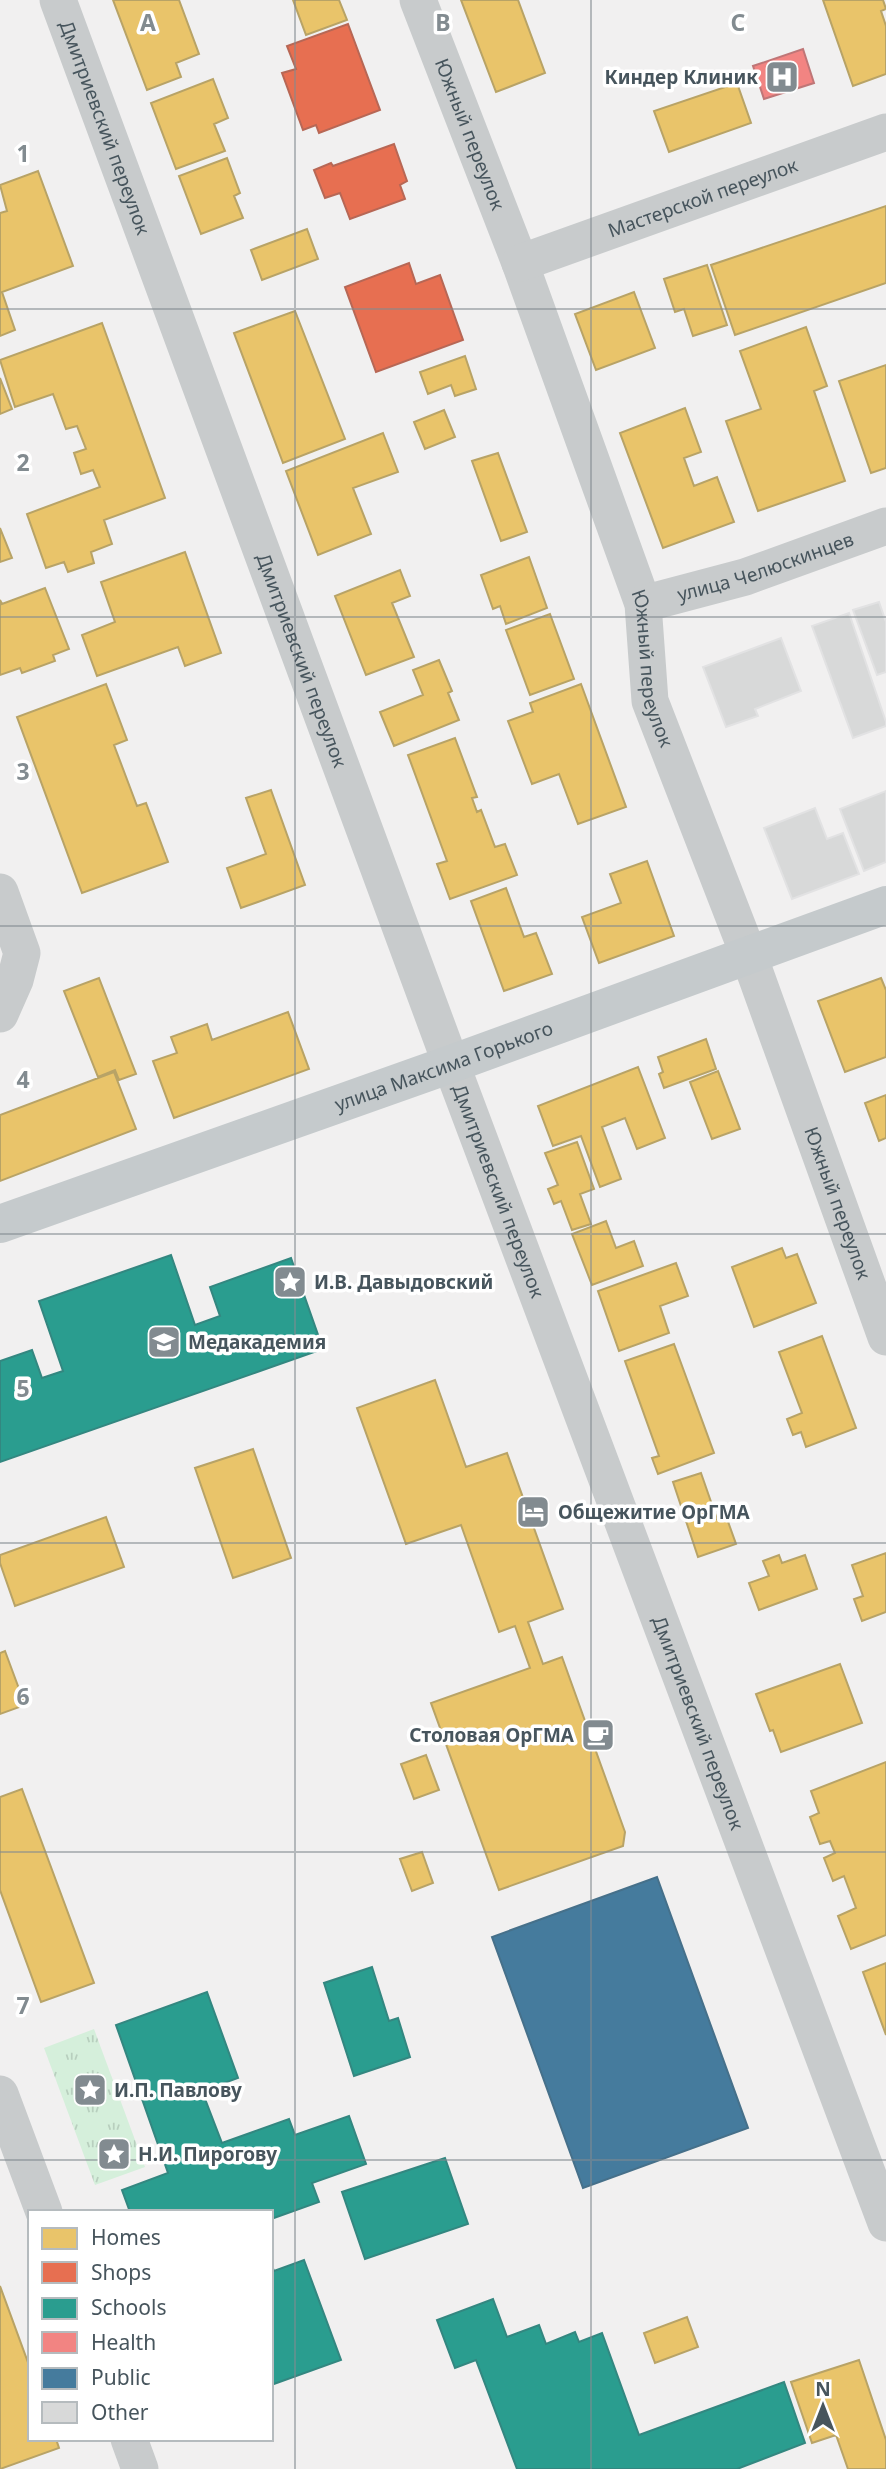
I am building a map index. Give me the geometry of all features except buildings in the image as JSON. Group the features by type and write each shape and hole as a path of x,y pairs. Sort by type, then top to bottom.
{"main road":[{"name":"улица Максима Горького","path":"0,1224 451,1064 886,905"}],"street":[{"name":"Дмитриевский переулок","path":"58,0 451,1064 886,2223"},
{"name":"Южный переулок","path":"418,0 520,263 643,604 650,701 749,956 873,1258 886,1337"},
{"name":"Мастерской переулок","path":"520,263 886,132"},
{"name":"улица Челюскинцев","path":"643,604 745,577 886,526"},
{"path":"0,892 22,953 15,980 0,1014"},
{"path":"0,2094 43,2210"},
{"path":"130,2441 140,2469"}],"green space":[{"path":"94,2029 145,2167 95,2185 44,2048"}],"place":[{"name":"Киндер Клиник","path":"782,77"},
{"name":"И.В. Давыдовский","path":"290,1282"},
{"name":"Медакадемия","path":"164,1342"},
{"name":"Общежитие ОрГМА","path":"533,1512"},
{"name":"Столовая ОрГМА","path":"598,1735"},
{"name":"И.П. Павлову","path":"90,2090"},
{"name":"Н.И. Пирогову","path":"114,2154"}]}
